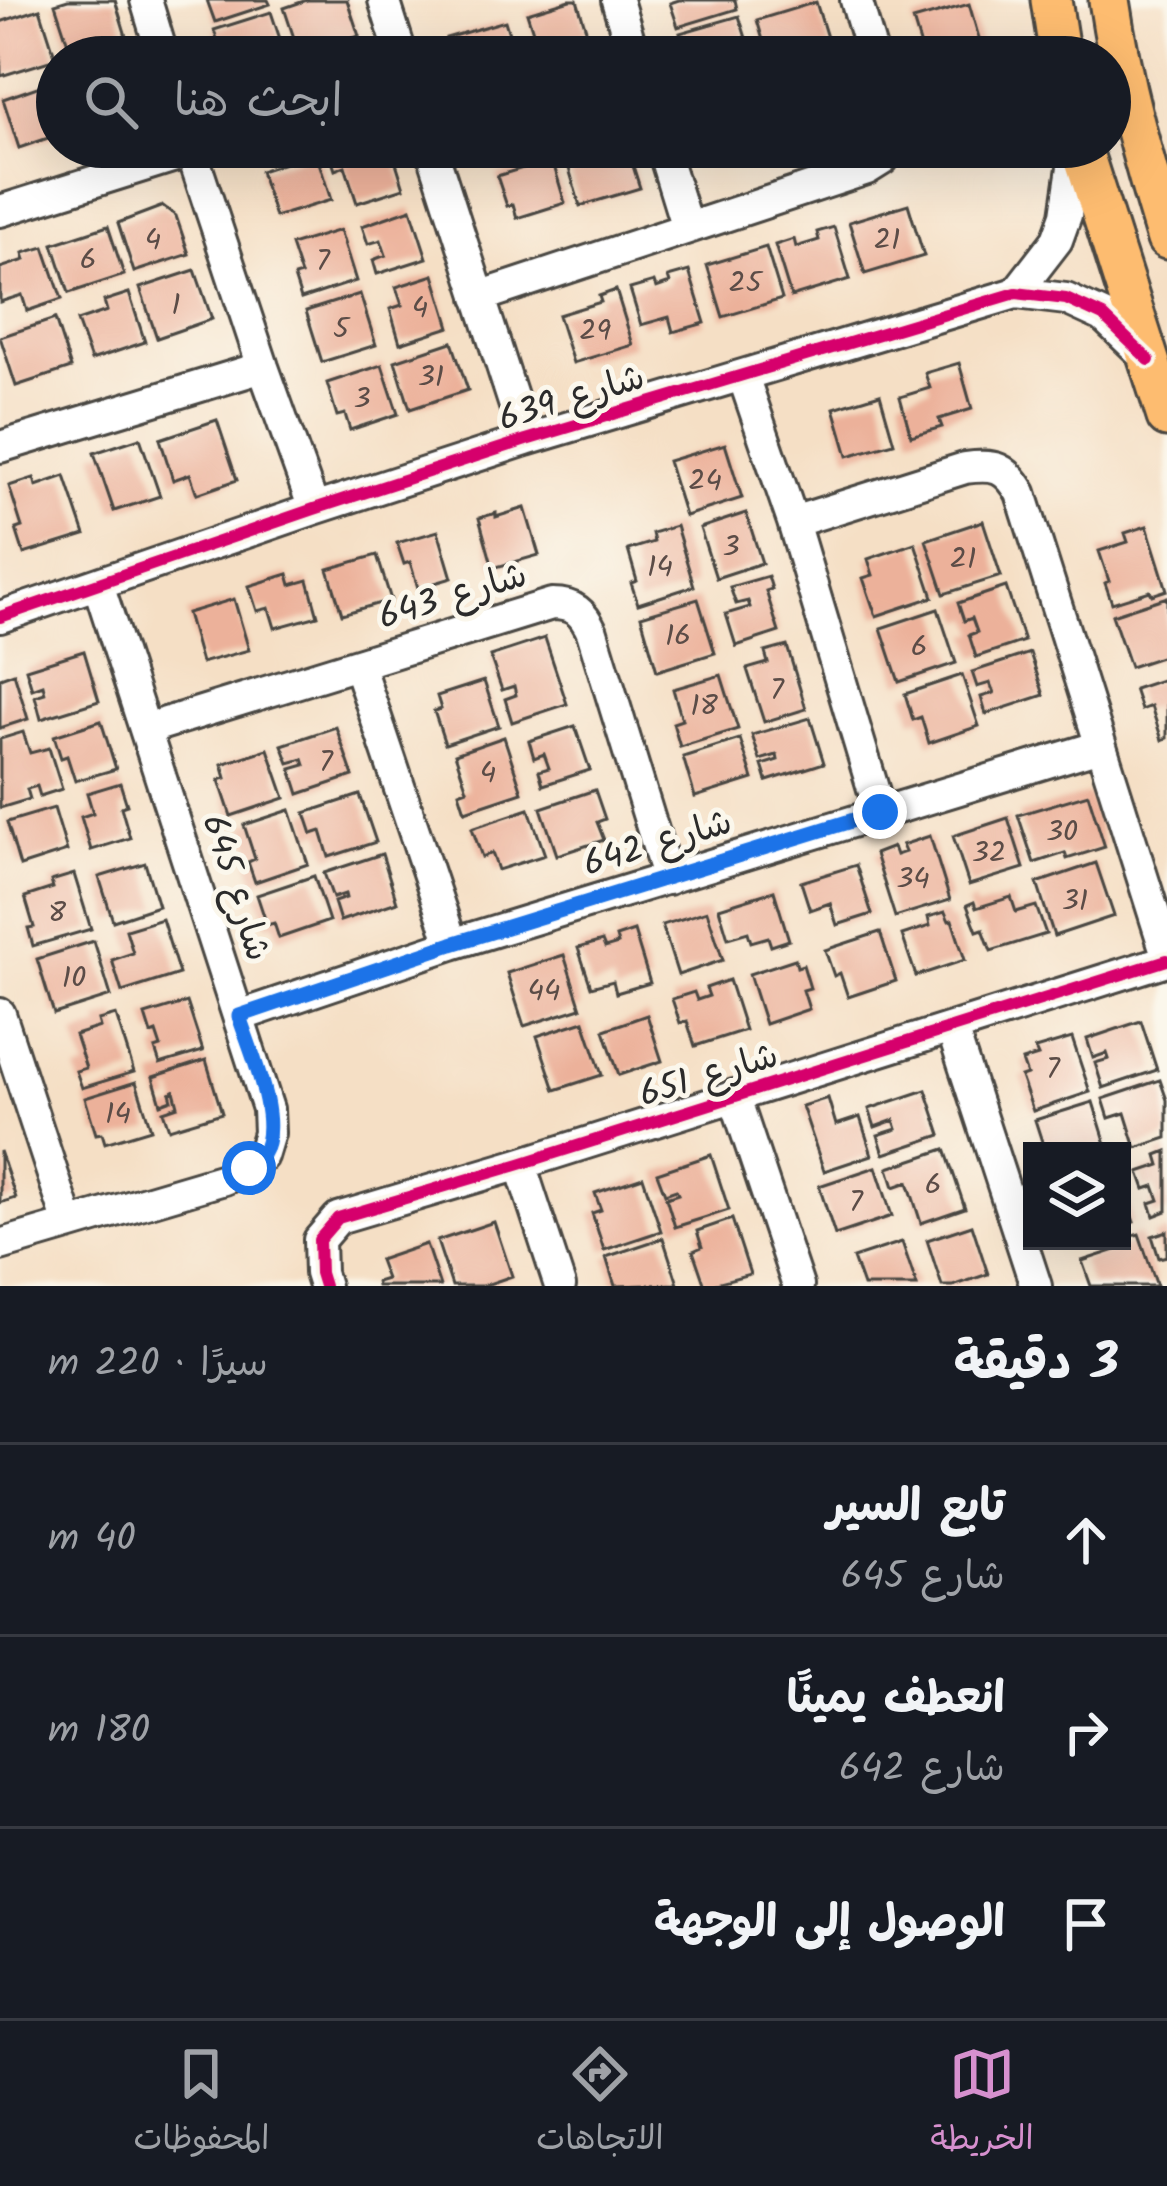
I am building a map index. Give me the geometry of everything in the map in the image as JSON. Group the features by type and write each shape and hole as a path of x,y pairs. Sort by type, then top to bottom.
{"main road":[{"path":"1051,0 1057,36"},
{"path":"1109,0 1114,36"},
{"path":"1131,93 1153,162 1167,239"},
{"path":"1085,168 1167,417"}],"street":[{"path":"146,0 157,36"},
{"path":"384,0 395,36"},
{"path":"617,0 628,36"},
{"path":"856,0 866,36"},
{"path":"0,212 133,168"},
{"path":"197,168 314,509"},
{"path":"438,168 526,440"},
{"path":"668,168 687,228"},
{"path":"479,297 869,168"},
{"path":"1016,293 1057,240 1074,168"},
{"name":"شارع 639","path":"0,617 526,440 1016,293 1066,299 1102,316 1149,360"},
{"path":"0,447 262,367"},
{"path":"743,376 794,522 880,812"},
{"path":"794,522 965,468 998,468 1010,475 1021,493 1167,958"},
{"name":"شارع 645","path":"0,1246 224,1179 262,1156 269,1133 268,1108 98,584"},
{"name":"شارع 643","path":"146,729 552,604 566,604 577,609 592,632 668,879"},
{"path":"358,664 452,944"},
{"name":"شارع 642","path":"239,1016 452,944 1100,746"},
{"name":"شارع 651","path":"324,1286 320,1240 338,1218 1167,958"},
{"path":"0,1014 69,1224"},
{"path":"952,1029 1036,1286"},
{"path":"734,1095 798,1286"},
{"path":"520,1163 560,1286"}],"building":[{"path":"115,0 126,36 65,36 55,4"},
{"path":"207,0 268,0 270,4 215,22"},
{"path":"307,0 347,0 359,36 293,36 284,8"},
{"path":"577,0 588,36 534,36 527,13"},
{"path":"735,0 737,9 678,27 670,3"},
{"path":"816,2 826,36 762,36 757,20"},
{"path":"969,4 978,36 918,36 913,20"},
{"path":"40,9 49,36 36,36 36,65 1,76 0,22"},
{"path":"271,12 279,36 216,36 214,30"},
{"path":"739,16 745,36 681,36"},
{"path":"505,21 510,36 453,36"},
{"path":"36,87 36,142 19,148 3,99"},
{"path":"321,168 331,200 275,217 260,171"},
{"path":"346,168 398,168 404,188 357,203"},
{"path":"523,168 555,168 565,203 517,218 513,204 507,206 497,176"},
{"path":"569,168 634,168 640,188 580,206"},
{"path":"908,204 924,256 865,274 849,222"},
{"path":"163,206 176,216 189,254 134,272 118,223"},
{"path":"411,209 427,258 377,274 373,260 386,255 381,240 368,244 362,226"},
{"path":"108,226 124,275 69,293 53,244"},
{"path":"834,227 850,279 791,297 775,245 794,239 796,247 819,240 817,232"},
{"path":"340,230 356,281 301,299 294,277 301,275 291,245"},
{"path":"44,247 62,299 27,311 22,295 0,302 0,268 25,260 23,253"},
{"path":"766,247 782,299 723,317 707,265"},
{"path":"195,270 212,319 157,338 140,288"},
{"path":"689,271 705,323 673,332 669,317 641,325 630,289 654,282 656,288 670,283 668,277"},
{"path":"434,275 450,327 400,343 390,309 402,305 396,287"},
{"path":"616,290 633,345 573,363 558,315 601,302 599,296"},
{"path":"129,293 145,342 91,360 77,321 107,311 104,301"},
{"path":"360,294 376,345 322,362 306,311"},
{"path":"55,319 71,368 16,386 0,337"},
{"path":"452,342 468,390 410,409 395,361"},
{"path":"959,363 972,409 939,419 942,427 911,436 900,397 930,388 925,373"},
{"path":"382,365 398,414 350,430 345,414 337,416 327,383"},
{"path":"880,394 894,443 848,456 834,408"},
{"path":"217,420 237,480 197,494 190,474 173,480 160,439"},
{"path":"140,438 160,496 114,511 94,453"},
{"path":"725,444 742,498 685,516 668,461"},
{"path":"65,476 85,535 24,554 16,529 22,527 9,486 34,478 36,486"},
{"path":"525,508 539,555 493,568 479,518"},
{"path":"746,513 762,563 716,578 700,528"},
{"path":"983,521 1001,576 944,594 926,540"},
{"path":"676,526 694,586 638,604 628,550 654,542 652,533"},
{"path":"1147,526 1167,590 1112,603 1099,551 1128,542 1125,533"},
{"path":"438,531 452,578 418,588 410,562 404,564 397,543"},
{"path":"915,543 933,597 876,616 863,578 873,575 868,559"},
{"path":"377,555 391,600 342,614 328,569"},
{"path":"288,574 291,585 308,580 318,616 275,628 269,608 257,611 249,586"},
{"path":"768,576 772,589 766,591 779,632 736,646 726,614 750,607 748,601 736,604 730,587"},
{"path":"1006,587 1024,641 976,657 969,635 977,632 972,618 964,621 958,603"},
{"path":"1167,597 1167,655 1130,667 1112,615"},
{"path":"234,599 249,650 201,663 187,613"},
{"path":"698,599 715,653 657,671 641,616"},
{"path":"938,609 956,663 899,682 881,628"},
{"path":"545,638 567,704 512,722 505,699 516,695 514,686 502,690 490,656"},
{"path":"787,646 806,709 764,722 747,669 768,663 765,652"},
{"path":"84,651 99,701 41,719 35,696 45,693 43,685 32,689 26,669"},
{"path":"1030,653 1044,695 986,714 981,697 994,693 990,683 977,687 972,672"},
{"path":"14,673 28,719 0,728 0,678"},
{"path":"721,675 738,729 680,747 673,723 682,720 673,689"},
{"path":"962,675 979,726 929,743 921,717 913,720 905,694"},
{"path":"1167,678 1167,738 1162,740 1151,706 1141,710 1134,689"},
{"path":"484,681 499,726 445,744 434,711 441,709 437,696"},
{"path":"810,718 824,763 767,781 762,765 778,760 777,755 760,760 752,735"},
{"path":"101,721 116,769 75,781 54,736"},
{"path":"575,726 590,770 543,785 539,771 549,768 544,754 534,758 529,741"},
{"path":"336,727 353,776 299,794 291,769 305,765 303,759 289,763 282,745"},
{"path":"23,732 30,753 49,748 62,789 40,796 37,786 27,789 30,799 0,808 0,739"},
{"path":"504,737 522,792 465,811 459,792 467,789 455,754"},
{"path":"740,739 753,779 695,797 683,757"},
{"path":"268,749 285,798 231,816 219,780 226,778 222,764"},
{"path":"120,783 130,838 91,850 81,817 93,813 87,793"},
{"path":"595,790 605,819 597,822 604,840 557,855 541,808"},
{"path":"1088,794 1105,847 1034,863 1018,815"},
{"path":"360,795 376,842 329,857 321,831 312,834 305,813"},
{"path":"54,808 67,851 20,866 7,822"},
{"path":"529,809 545,855 498,870 492,853 482,857 472,828"},
{"path":"290,810 308,864 255,882 248,862 255,859 244,825"},
{"path":"1008,818 1024,868 969,885 953,836"},
{"path":"930,836 950,900 895,917 875,854 893,847 896,855 905,852 902,845"},
{"path":"382,854 397,902 340,921 334,902 346,898 345,894 333,898 324,873"},
{"path":"145,863 158,906 113,921 99,877"},
{"path":"1096,863 1114,916 1054,936 1037,883"},
{"path":"856,865 872,914 837,925 830,903 810,910 801,882"},
{"path":"74,874 91,929 33,946 28,928 34,927 25,897 53,888 51,881"},
{"path":"314,876 329,921 279,938 274,923 267,925 257,895"},
{"path":"774,891 789,940 771,946 768,937 751,942 748,932 728,938 719,908"},
{"path":"1011,897 1016,912 1036,906 1046,934 991,951 967,905 974,902 976,908"},
{"path":"707,911 723,960 678,975 662,925"},
{"path":"945,912 965,960 916,976 902,935 930,926 928,917"},
{"path":"162,919 179,974 122,992 112,960 133,953 126,930"},
{"path":"634,931 650,983 616,993 613,981 591,987 578,948 602,941 605,948 618,944 616,937"},
{"path":"880,932 896,981 848,997 825,950"},
{"path":"94,941 111,996 54,1014 37,959"},
{"path":"564,955 581,1008 524,1026 507,973"},
{"path":"795,959 797,967 803,965 810,988 803,990 809,1009 765,1024 749,974"},
{"path":"729,980 745,1030 695,1046 687,1021 680,1023 672,999 694,992 697,1000 709,996 706,988"},
{"path":"187,1002 203,1051 160,1064 155,1049 161,1047 145,1015"},
{"path":"116,1015 134,1072 82,1088 76,1071 86,1068 75,1035 100,1027 98,1020"},
{"path":"647,1015 662,1061 619,1075 604,1030"},
{"path":"584,1021 602,1075 555,1090 537,1036"},
{"path":"1141,1021 1157,1070 1103,1088 1095,1063 1109,1059 1107,1053 1093,1058 1087,1039"},
{"path":"1072,1038 1090,1092 1033,1111 1021,1077 1027,1075 1022,1061 1038,1056 1035,1049"},
{"path":"206,1060 222,1113 169,1129 163,1111 178,1106 174,1091 172,1100 161,1104 153,1077"},
{"path":"1160,1080 1167,1100 1167,1138 1136,1148 1125,1113 1109,1118 1103,1099"},
{"path":"136,1082 151,1129 105,1143 102,1133 96,1134 85,1098"},
{"path":"926,1090 941,1135 884,1154 878,1135 897,1129 894,1120 875,1127 869,1109"},
{"path":"828,1098 836,1125 860,1117 872,1155 824,1171 802,1106"},
{"path":"1093,1102 1105,1142 1042,1142 1035,1120"},
{"path":"945,1149 965,1208 921,1223 908,1182 894,1187 888,1168"},
{"path":"0,1151 16,1198 0,1203"},
{"path":"1167,1151 1167,1211 1154,1216 1150,1203 1159,1200 1154,1186 1145,1189 1139,1172 1160,1165 1157,1155"},
{"path":"711,1155 729,1210 675,1227 666,1198 678,1194 676,1190 665,1194 657,1173"},
{"path":"876,1167 892,1216 835,1235 819,1186"},
{"path":"643,1177 661,1231 604,1250 592,1213 601,1210 595,1193"},
{"path":"732,1219 750,1274 705,1286 693,1251 702,1247 697,1231"},
{"path":"494,1222 512,1276 483,1286 452,1286 437,1241"},
{"path":"972,1225 988,1274 942,1286 927,1240"},
{"path":"1167,1231 1167,1256 1159,1258 1152,1236"},
{"path":"1139,1234 1157,1286 1091,1286 1082,1261 1131,1250 1131,1236"},
{"path":"663,1238 678,1284 615,1286 606,1257"},
{"path":"902,1242 917,1286 863,1286 853,1258"},
{"path":"426,1244 440,1286 377,1286 376,1282 386,1279 379,1260"}],"cycle path":[{"path":"0,617 526,440 1016,293 1066,299 1103,316 1149,360"},
{"path":"324,1286 319,1240 338,1218 1167,960"}],"route":[{"path":"249,1168 262,1156 269,1133 268,1108 239,1016 452,944 880,812"}]}
